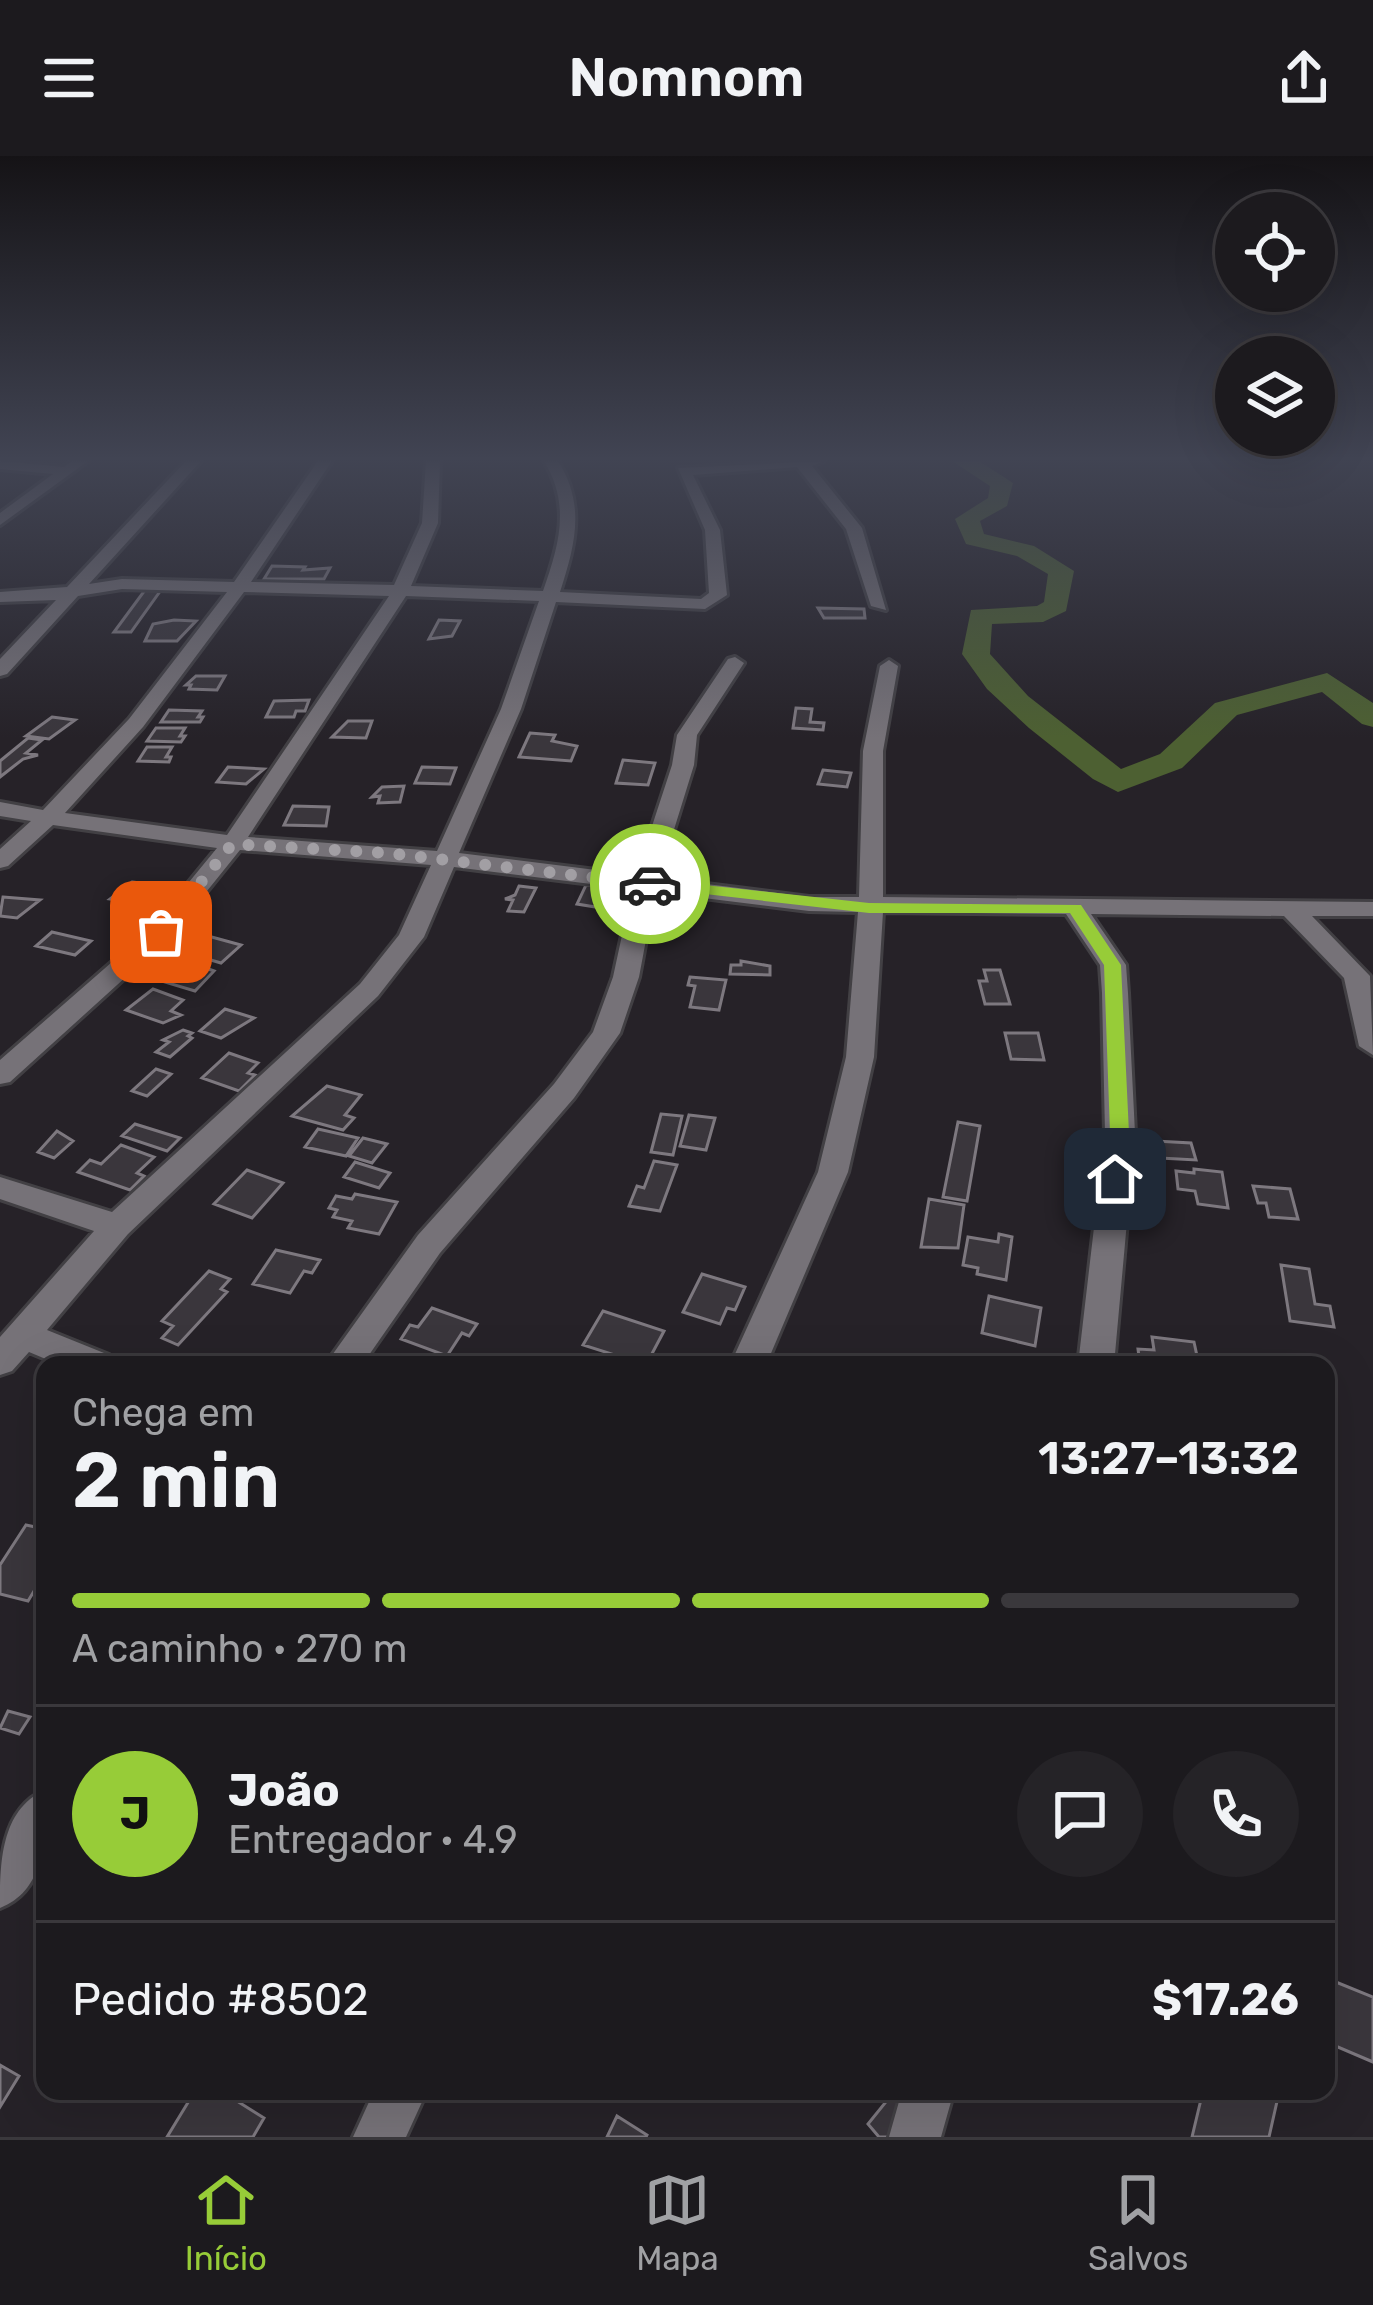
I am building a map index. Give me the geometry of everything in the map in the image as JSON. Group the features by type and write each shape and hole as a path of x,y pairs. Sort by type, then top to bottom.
{"street":[{"path":"0,670 110,553"},
{"path":"0,861 51,818 150,704 264,553"},
{"path":"0,1075 161,932 232,844 401,590 417,553"},
{"path":"52,1356 12,1348 117,1226 307,1050 400,956 448,859 511,709 563,553"},
{"path":"0,597 122,584 401,590 692,606 713,601 719,553"},
{"path":"862,553 880,606"},
{"path":"349,1356 429,1244 564,1091 606,1033 626,977 645,883 683,765 687,735 735,663"},
{"path":"752,1356 833,1172 860,1057 870,966 874,751 889,666"},
{"path":"0,809 232,844 448,859 869,908 1373,909"},
{"path":"1075,908 1113,965 1115,992 1120,1133 1097,1356"},
{"path":"1290,908 1357,976 1373,1046"},
{"path":"0,1188 117,1226"},
{"path":"0,1885 36,1827"},
{"path":"379,2137 397,2100"},
{"path":"915,2137 925,2100"}],"building":[{"path":"272,566 330,568 324,579 264,579"},
{"path":"145,590 161,590 131,632 114,632"},
{"path":"818,608 864,609 865,618 824,618"},
{"path":"439,620 460,621 452,636 429,639"},
{"path":"196,621 177,641 145,641 153,624"},
{"path":"196,676 225,676 217,690 189,689 191,685 186,685"},
{"path":"309,700 305,711 296,711 294,717 266,717 274,701"},
{"path":"796,708 812,709 810,722 824,723 823,730 793,728"},
{"path":"169,710 202,711 198,717 203,717 200,722 161,722"},
{"path":"52,717 75,720 49,739 26,736"},
{"path":"348,721 372,721 366,738 332,737"},
{"path":"156,728 185,728 180,736 185,736 181,742 147,741"},
{"path":"530,733 555,735 552,741 577,746 571,761 519,757"},
{"path":"28,738 42,740 26,753 38,755 23,759 0,777 0,761"},
{"path":"147,747 172,747 166,757 171,757 169,762 138,761"},
{"path":"623,760 655,763 648,785 616,783"},
{"path":"228,767 264,769 246,784 217,782"},
{"path":"422,767 456,768 450,784 415,783"},
{"path":"823,770 851,773 847,787 818,784"},
{"path":"404,786 400,802 378,803 380,796 372,797 382,787"},
{"path":"293,806 329,807 326,826 284,825"},
{"path":"132,882 166,886 153,905 110,899"},
{"path":"586,885 618,889 608,909 577,904"},
{"path":"519,886 536,888 524,912 508,911 513,900 505,899 515,895"},
{"path":"3,897 40,900 17,918 0,916"},
{"path":"52,932 91,941 75,955 36,946"},
{"path":"208,936 241,945 221,963 187,953"},
{"path":"175,957 214,971 195,991 158,980 171,970 163,967"},
{"path":"741,961 770,966 770,975 730,974 731,965 741,965"},
{"path":"984,970 1000,970 1010,1004 985,1004 979,981 987,981"},
{"path":"690,977 726,980 719,1010 690,1007 695,986 688,985"},
{"path":"153,989 183,1000 171,1011 181,1015 163,1023 126,1010"},
{"path":"225,1009 254,1018 221,1038 200,1031"},
{"path":"183,1030 192,1033 188,1036 192,1038 170,1057 156,1052 169,1042 163,1040"},
{"path":"1005,1033 1038,1033 1044,1060 1011,1059"},
{"path":"229,1053 258,1063 248,1073 255,1075 239,1091 202,1078"},
{"path":"156,1069 171,1074 147,1096 132,1091"},
{"path":"327,1086 361,1095 345,1115 354,1118 343,1130 292,1116"},
{"path":"661,1114 682,1116 673,1155 651,1152"},
{"path":"689,1115 715,1118 706,1150 680,1146"},
{"path":"958,1122 980,1126 967,1201 943,1197"},
{"path":"135,1124 180,1138 167,1151 122,1136"},
{"path":"318,1129 358,1138 346,1156 305,1147"},
{"path":"57,1131 73,1141 54,1158 38,1152"},
{"path":"363,1138 387,1144 372,1163 349,1156"},
{"path":"1155,1141 1191,1143 1196,1160 1160,1158"},
{"path":"121,1145 154,1157 137,1173 144,1176 130,1190 78,1172 90,1160 101,1164"},
{"path":"654,1161 677,1165 660,1211 629,1206 637,1186 644,1188"},
{"path":"355,1162 390,1173 379,1188 344,1177"},
{"path":"1194,1169 1222,1172 1228,1208 1198,1204 1195,1191 1178,1189 1176,1171 1194,1173"},
{"path":"247,1170 283,1183 252,1218 214,1204"},
{"path":"1253,1186 1290,1189 1298,1219 1269,1217 1266,1203 1258,1203"},
{"path":"355,1194 397,1202 379,1234 348,1228 352,1221 333,1217 337,1210 329,1208 336,1196 352,1199"},
{"path":"929,1199 964,1205 958,1248 921,1247"},
{"path":"999,1234 1012,1237 1006,1280 977,1274 978,1268 963,1265 968,1237 998,1242"},
{"path":"276,1250 320,1260 312,1273 304,1271 290,1293 253,1284"},
{"path":"1281,1265 1309,1269 1315,1304 1330,1306 1334,1327 1290,1321"},
{"path":"209,1271 230,1279 221,1289 227,1292 178,1345 162,1338 173,1326 162,1321"},
{"path":"702,1274 745,1287 735,1310 727,1308 720,1324 683,1312"},
{"path":"989,1296 1041,1308 1035,1346 982,1333"},
{"path":"432,1308 477,1324 469,1336 462,1333 447,1356 401,1339"},
{"path":"603,1311 664,1331 651,1356 618,1356 583,1345"},
{"path":"1152,1337 1194,1342 1197,1356 1139,1356 1138,1349 1154,1350"},
{"path":"26,1525 36,1527 36,1588 28,1601 0,1594 0,1565"},
{"path":"8,1711 30,1717 19,1734 0,1728"},
{"path":"1335,1982 1373,1997 1373,2062 1335,2046"},
{"path":"0,2065 19,2076 0,2107"},
{"path":"190,2100 235,2100 264,2118 253,2137 167,2137"},
{"path":"887,2100 899,2100 910,2113 892,2137 879,2137 868,2124"},
{"path":"1201,2100 1277,2100 1269,2137 1192,2137"},
{"path":"617,2116 647,2135 646,2137 607,2137"}],"waterway":[{"path":"1029,553 1061,571 1057,605 1043,614 980,616 976,654 1017,702 1118,782 1171,761 1226,709 1327,682 1373,718"}],"way so far":[{"path":"161,932 232,844 386,853 650,884"}],"route":[{"path":"650,884 869,908 1075,908 1113,965 1120,1133 1115,1179"}]}
